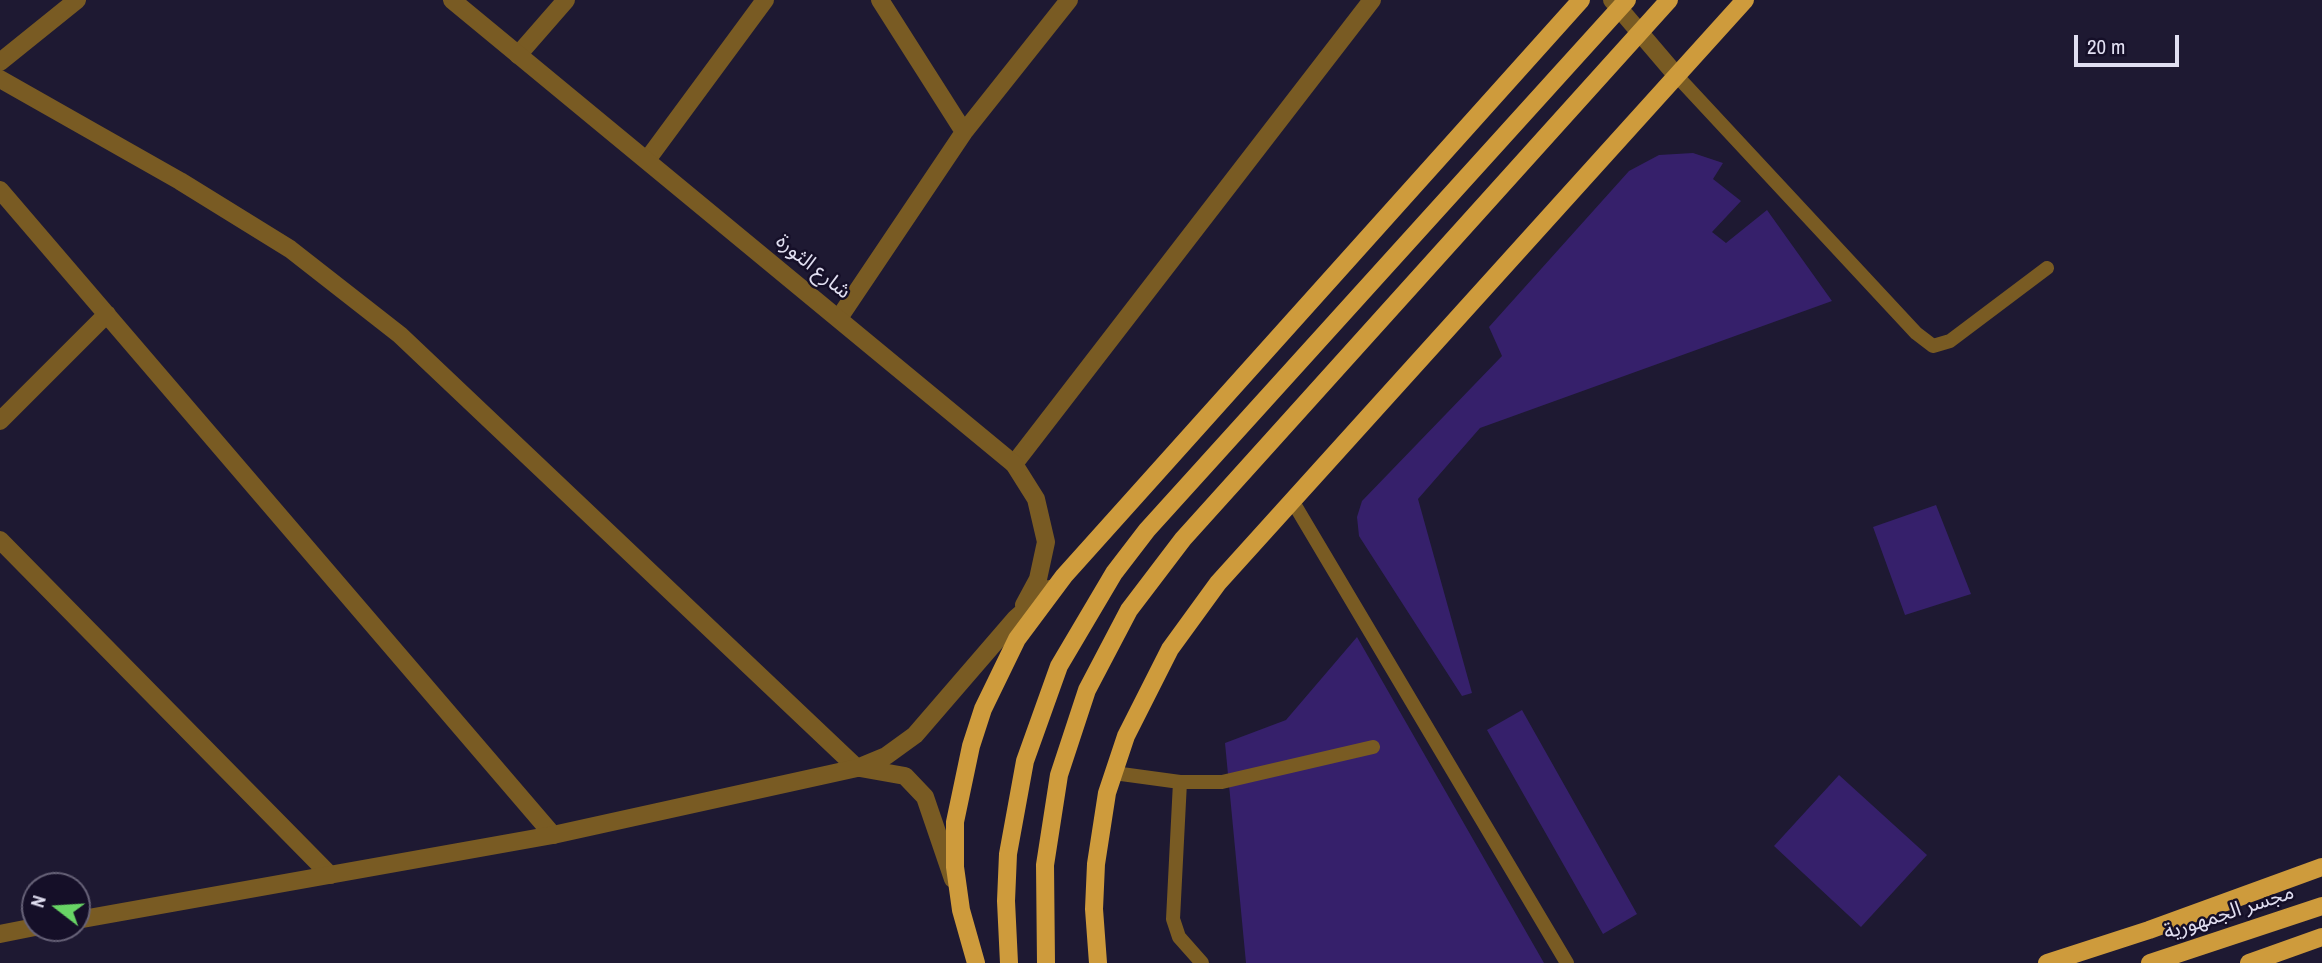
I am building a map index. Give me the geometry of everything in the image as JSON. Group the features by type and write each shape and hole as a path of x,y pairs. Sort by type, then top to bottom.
{"main road":[{"path":"976,963 961,910 956,867 957,809 971,746 999,673 1017,639 1064,576 1581,0"},
{"path":"1009,963 1006,901 1008,854 1025,761 1059,666 1114,573 1147,530 1627,0"},
{"path":"1046,963 1045,865 1059,775 1087,690 1129,610 1183,539 1670,0"},
{"path":"1098,963 1094,909 1100,827 1114,773 1150,684 1170,649 1218,583 1745,0"},
{"path":"2047,963 2148,930 2322,867"},
{"name":"مجسر الجمهورية","path":"2150,963 2322,906"},
{"path":"2249,963 2322,937"}],"street":[{"path":"0,62 77,0"},
{"name":"شارع الثورة","path":"452,0 1014,464 1036,499 1046,542 1038,579 1016,618"},
{"path":"519,55 566,0"},
{"path":"647,160 765,0"},
{"path":"880,0 964,132"},
{"path":"839,318 964,132 1069,0"},
{"path":"1014,464 1373,0"},
{"path":"1612,0 1676,75"},
{"path":"0,79 180,181 290,249 400,335 857,768 905,776 925,797 942,839 961,910"},
{"path":"0,190 553,835"},
{"path":"0,421 107,314"},
{"path":"0,540 331,875"},
{"path":"91,918 553,835 857,768 886,756 915,735 1016,618 1064,576"},
{"path":"999,673 1016,618"},
{"path":"0,934 21,930"}],"lane":[{"path":"1676,75 1916,333 1933,346 1950,341 2047,268"},
{"path":"1293,502 1567,963"},
{"path":"1114,773 1180,782 1237,779 1373,747"},
{"path":"1180,782 1173,919 1179,937 1202,963"}],"building":[{"path":"1693,153 1723,163 1713,179 1741,201 1712,232 1726,243 1767,210 1832,301 1480,428 1418,499 1472,693 1462,696 1359,536 1357,517 1362,501 1502,356 1489,327 1629,171 1659,155"},
{"path":"1936,505 1971,594 1905,615 1873,527"},
{"path":"1357,637 1544,963 1246,963 1225,743 1286,720"},
{"path":"1522,710 1637,914 1603,934 1487,730"},
{"path":"1839,775 1927,855 1861,927 1774,846"}]}
